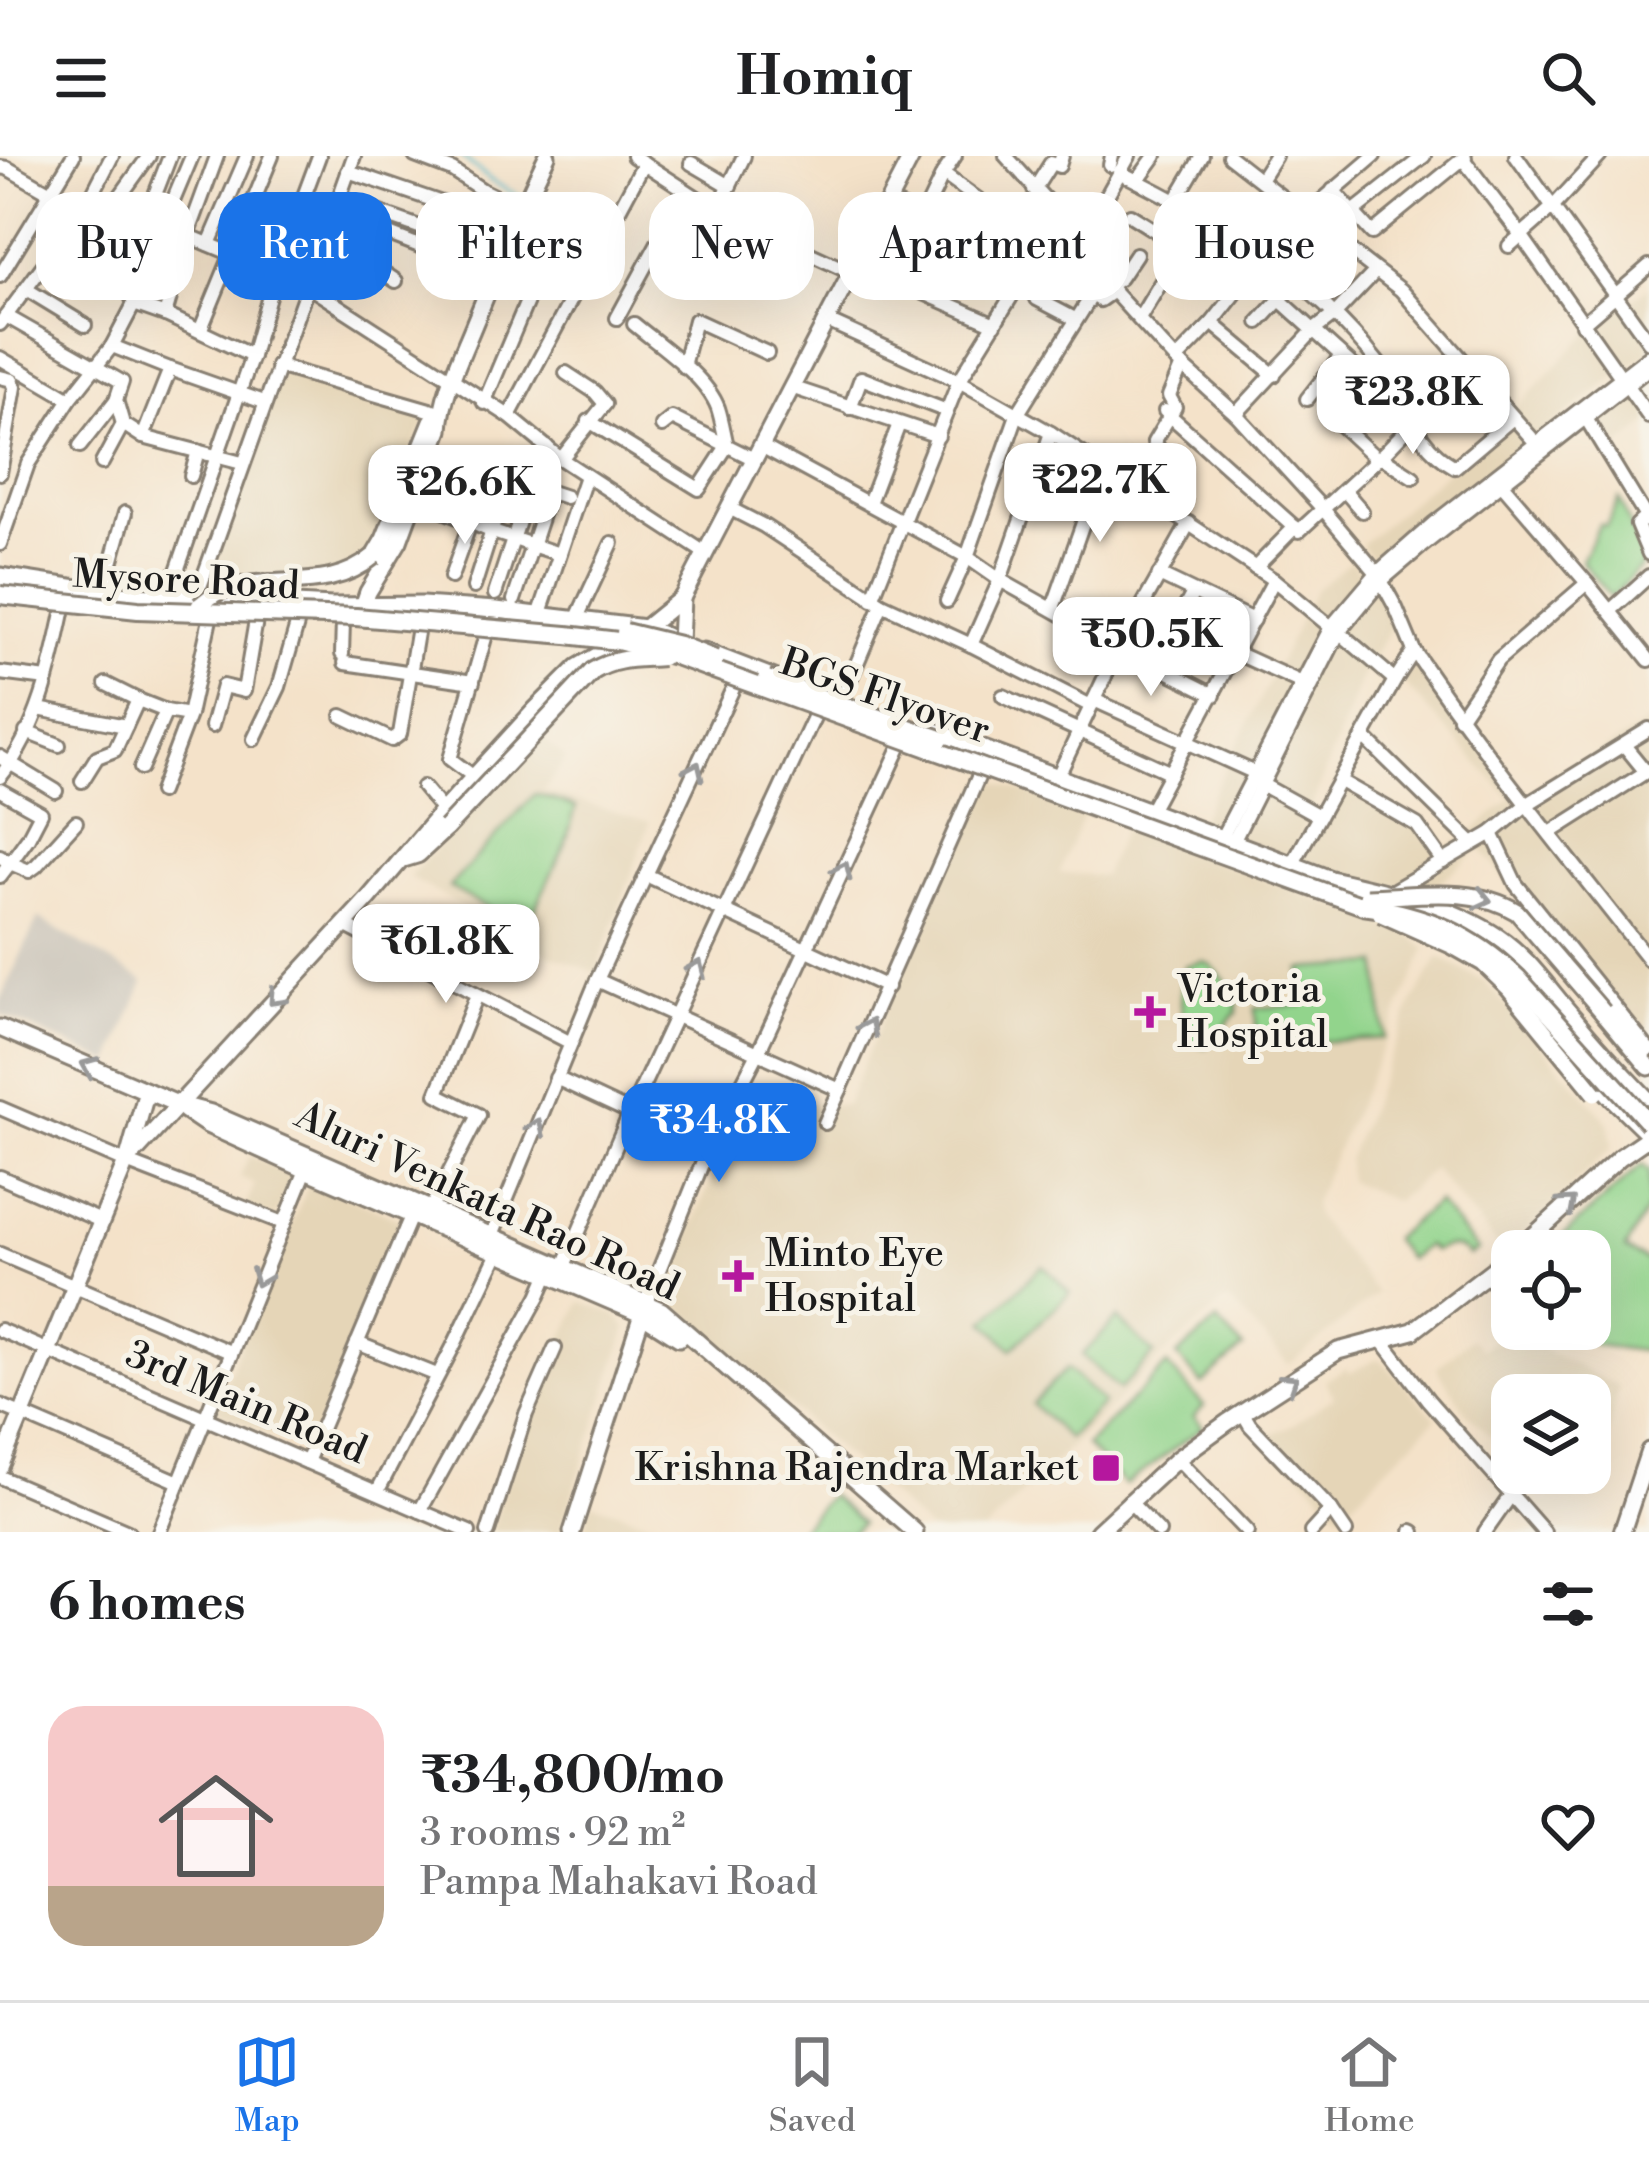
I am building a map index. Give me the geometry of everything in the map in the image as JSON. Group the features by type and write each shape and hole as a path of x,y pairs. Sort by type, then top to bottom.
{"highway":[{"name":"BGS Flyover","path":"0,581 81,598 205,612 445,613 568,624 679,645 912,728 1365,902 1440,917 1467,928 1506,956 1649,1112"},
{"name":"BGS Flyover","path":"0,597 211,614 356,616 678,649 1463,935 1497,959 1649,1135"},
{"path":"405,858 418,854 444,820 593,671 613,660 678,649"}],"main road":[{"path":"529,192 547,156"},
{"path":"892,192 912,156"},
{"path":"678,649 682,598 838,295"},
{"path":"354,617 393,554 441,427 435,420 484,300"},
{"name":"BGS Flyover","path":"205,612 219,590 342,576 361,567 374,556 435,420"},
{"name":"Mysore Road","path":"0,581 103,592 170,593 418,627 619,645 680,661 1378,919 1436,932 1484,956 1649,1135"},
{"name":"Mysore Road","path":"0,597 64,608 205,612 256,620 354,617"},
{"path":"444,820 474,777 578,667 645,628 682,598"},
{"path":"354,617 422,605 645,628 678,649 989,750 1331,879 1451,914 1499,938 1533,967 1649,1101"},
{"path":"578,667 583,641 580,620"},
{"path":"126,1162 405,858"},
{"path":"1365,902 1469,895 1500,902 1517,912 1647,1056"},
{"path":"1365,902 1484,963 1595,1093 1649,1135 1539,1230"},
{"name":"Aluri Venkata Rao Road","path":"0,1028 147,1091 207,1125 306,1170 491,1235 556,1270 644,1308 661,1310 915,1532"},
{"path":"0,1467 126,1162 147,1091"},
{"name":"Aluri Venkata Rao Road","path":"177,1105 211,1113 420,1209 498,1253 556,1270"},
{"path":"1098,1532 1177,1459 1243,1413 1338,1351 1412,1331 1491,1271"},
{"path":"572,1532 644,1308"},
{"name":"Aluri Venkata Rao Road","path":"644,1308 902,1532"},
{"path":"1622,1532 1649,1451"}],"street":[{"path":"54,192 73,156"},
{"path":"90,192 112,156"},
{"path":"123,192 149,156"},
{"path":"156,192 170,156"},
{"path":"176,192 191,156"},
{"path":"194,219 217,156"},
{"path":"209,244 247,156"},
{"path":"257,192 272,156"},
{"path":"306,192 319,156"},
{"path":"340,192 354,156"},
{"path":"415,156 452,170 486,192"},
{"path":"508,416 645,163 667,156"},
{"path":"726,156 742,160 726,192"},
{"path":"934,192 955,156"},
{"path":"1006,156 1034,190 1051,163 1059,166 1062,156"},
{"path":"1102,192 1114,164 1129,156"},
{"path":"1137,181 1155,156"},
{"path":"1181,192 1202,156"},
{"path":"1229,156 1278,192"},
{"path":"1261,178 1274,156"},
{"path":"1357,209 1424,156"},
{"path":"1538,156 1520,162 1649,342"},
{"path":"1509,246 1600,156"},
{"path":"1357,216 1372,233 1464,157 1649,417"},
{"path":"1331,192 1367,158"},
{"path":"617,318 693,159 730,186"},
{"path":"645,163 687,192"},
{"path":"7,164 48,192"},
{"path":"1114,164 1160,192"},
{"path":"348,171 416,194"},
{"path":"943,174 968,192"},
{"path":"1130,215 1153,229"},
{"path":"0,276 36,220"},
{"path":"194,238 218,248"},
{"path":"1129,264 1136,254"},
{"path":"1357,257 1401,290 1536,443"},
{"path":"1582,324 1649,266"},
{"path":"1236,414 1375,272"},
{"path":"36,275 3,320 122,382 116,400 80,446"},
{"path":"392,278 396,281"},
{"path":"200,331 218,286"},
{"path":"26,289 85,325"},
{"path":"1139,319 1153,296"},
{"path":"0,544 28,464 112,346 133,300"},
{"path":"165,315 169,300"},
{"path":"170,593 267,300"},
{"path":"170,593 201,584 301,300"},
{"path":"331,300 508,416 586,476 705,554"},
{"path":"484,403 528,300"},
{"path":"935,300 995,324"},
{"path":"842,701 959,381 1010,300"},
{"path":"1039,300 1075,320"},
{"path":"947,601 968,557 1017,415 1089,300"},
{"path":"1122,300 1179,362 1236,414 1379,577 1414,651 1460,718 1649,960"},
{"path":"1163,506 1178,473 1154,442 1167,412 1175,407 1169,396 1179,362 1230,300"},
{"path":"1259,322 1280,300 1373,384 1388,377"},
{"path":"1318,300 1382,367 1412,424 1440,459 1455,467 1513,418"},
{"path":"134,304 251,356"},
{"path":"683,366 695,320 767,353"},
{"path":"825,320 959,381 1051,433 1274,580 1395,680"},
{"path":"1212,323 1274,376"},
{"path":"589,421 699,489 727,446 717,404 683,366 634,324"},
{"path":"112,346 264,402"},
{"path":"1307,399 1341,356"},
{"path":"1623,383 1649,356"},
{"path":"0,358 70,399"},
{"path":"277,366 435,420"},
{"path":"1167,412 1299,531 1467,367"},
{"path":"1379,577 1623,383 1649,368"},
{"path":"143,437 170,369"},
{"path":"561,458 605,404 596,392 566,373"},
{"path":"0,377 12,380 15,387 1,465"},
{"path":"850,408 861,378 947,411"},
{"path":"791,387 938,436"},
{"path":"116,400 123,424 143,437 242,463"},
{"path":"1262,778 1302,683 1335,629 1379,577 1434,523 1536,443 1583,414"},
{"path":"1583,414 1648,517 1637,530 1649,554"},
{"path":"1332,417 1378,458 1413,477"},
{"path":"662,426 672,418 727,446 758,452 868,503 1119,647 1214,695"},
{"path":"102,463 123,424"},
{"path":"868,503 899,424"},
{"path":"971,645 1000,580 1051,433"},
{"path":"495,594 547,447"},
{"path":"191,476 198,451"},
{"path":"432,453 566,497"},
{"path":"1053,608 1103,466"},
{"path":"451,577 488,473"},
{"path":"538,616 586,476"},
{"path":"474,587 508,480"},
{"path":"1501,483 1649,660"},
{"path":"1344,490 1362,511"},
{"path":"514,600 549,494"},
{"path":"415,499 559,554"},
{"path":"729,508 877,602 1093,703 1189,742 1262,778 1319,816"},
{"path":"103,592 125,513"},
{"path":"195,513 222,522"},
{"path":"1058,776 1119,647 1189,524"},
{"path":"1256,568 1295,527"},
{"path":"580,620 612,542"},
{"path":"185,544 212,551"},
{"path":"1159,575 1253,620"},
{"path":"1610,611 1649,576"},
{"path":"1150,811 1274,580"},
{"path":"1460,718 1498,660 1587,583"},
{"path":"1153,665 1192,592"},
{"path":"0,777 5,759 38,709 64,608"},
{"path":"160,792 189,715 205,612"},
{"path":"354,617 343,658 472,682"},
{"path":"212,726 223,686 244,691 256,620"},
{"path":"254,739 279,687 298,621"},
{"path":"342,716 392,740 400,734 418,627"},
{"path":"1218,861 1335,629"},
{"path":"474,777 451,759 487,631"},
{"path":"1292,865 1414,651"},
{"path":"1236,653 1302,683"},
{"path":"0,673 47,680"},
{"path":"491,1235 597,980 736,682"},
{"path":"106,685 166,711 189,715"},
{"path":"1003,696 1171,773"},
{"path":"82,781 97,758 115,750 138,700"},
{"path":"38,709 126,726"},
{"path":"141,768 166,711"},
{"path":"420,1511 556,1270 816,713"},
{"path":"1389,893 1492,833 1526,806 1649,729"},
{"path":"26,732 59,745"},
{"path":"1364,737 1472,843"},
{"path":"644,1308 708,1149 758,1053 902,743"},
{"path":"1550,833 1647,771 1624,745"},
{"path":"825,1124 989,750"},
{"path":"5,759 56,791"},
{"path":"1340,781 1417,825 1443,862"},
{"path":"423,787 444,820"},
{"path":"0,876 5,859 28,838 41,813 2,795"},
{"path":"5,859 28,871 76,822"},
{"path":"1492,833 1516,884 1647,1056"},
{"path":"646,875 887,987"},
{"path":"344,925 571,1043"},
{"path":"597,980 840,1090"},
{"path":"307,1462 420,1209 479,1115 437,1094 477,995"},
{"path":"556,1078 708,1149"},
{"path":"0,1108 283,1223"},
{"path":"159,1532 306,1170"},
{"path":"0,1177 100,1220"},
{"path":"377,1492 498,1253"},
{"path":"0,1254 230,1352"},
{"name":"3rd Main Road","path":"0,1330 469,1532"},
{"path":"1382,1340 1544,1532"},
{"path":"357,1342 437,1375"},
{"path":"488,1532 526,1414 555,1348"},
{"path":"0,1405 179,1482"},
{"path":"1243,1413 1346,1532"},
{"path":"1177,1459 1247,1532"},
{"path":"0,1477 128,1532"},
{"path":"1486,1532 1511,1495"},
{"path":"1129,1501 1159,1532"},
{"path":"1311,1532 1331,1510"}],"shaded area":[{"path":"1649,287 1649,352 1373,559 1361,545 1498,427 1591,330"},
{"path":"279,372 428,414 367,552 335,574 202,584"},
{"path":"1649,380 1649,423 1612,452 1596,420"},
{"path":"1351,561 1377,592 1393,624 1365,669 1291,859 1196,827 1315,590"},
{"path":"1420,651 1476,735 1529,796 1649,722 1649,1047 1643,1051 1480,848 1433,888 1379,887 1295,863 1346,780 1415,818 1440,851 1511,799 1400,679"},
{"path":"541,737 566,759 543,791 650,822 596,972 548,954 409,877"},
{"path":"992,780 1084,814 1059,873 1103,876 1124,829 1406,932 1426,949 1313,1203 1316,1217 1377,1293 1289,1365 1234,1305 1223,1302 984,1532 931,1532 678,1306 669,1282 743,1104 846,1105 981,784"},
{"path":"38,918 144,981 111,1063 0,1014 0,1000"},
{"path":"1439,957 1485,982 1609,1123 1612,1148 1526,1230 1491,1230 1491,1238 1433,1169 1396,1201 1348,1181 1347,1160 1412,1004"},
{"path":"249,1156 293,1175 275,1217 246,1205 255,1184 240,1177"},
{"path":"310,1181 404,1221 307,1450 213,1410"},
{"path":"581,1302 616,1315 627,1328 560,1532 491,1532 527,1414"},
{"path":"1471,1338 1482,1349 1491,1342 1491,1350 1545,1350 1594,1374 1491,1374 1491,1437 1465,1410 1437,1368"},
{"path":"1376,1359 1436,1418 1340,1515 1268,1436 1334,1397 1325,1380"},
{"path":"1611,1383 1618,1386 1611,1424"},
{"path":"592,1503 680,1532 584,1532"}],"green space":[{"path":"1619,499 1644,560 1611,598 1581,561"},
{"path":"535,794 576,807 565,845 526,928 449,887"},
{"path":"1203,961 1237,993 1237,1013 1205,1047 1188,1041 1181,1004 1185,966"},
{"path":"1379,964 1384,1038 1257,1045 1255,1008 1303,1005 1301,969"},
{"path":"1642,1165 1649,1171 1649,1205 1625,1249 1649,1262 1649,1352 1611,1347 1611,1230 1569,1230"},
{"path":"1437,1202 1477,1250 1469,1256 1457,1248 1433,1251 1427,1245 1408,1259 1392,1239"},
{"path":"1043,1265 1070,1293 1012,1349 985,1321"},
{"path":"1118,1318 1154,1354 1119,1390 1082,1355"},
{"path":"1217,1321 1243,1348 1202,1384 1177,1356"},
{"path":"1167,1365 1204,1406 1194,1417 1203,1427 1125,1485 1086,1445"},
{"path":"1067,1368 1103,1403 1068,1439 1032,1404"},
{"path":"830,1495 861,1523 852,1532 797,1532"}],"waterway":[{"path":"461,156 512,192"}],"place":[{"name":"Victoria Hospital","path":"1150,1012"},
{"name":"Minto Eye Hospital","path":"738,1276"},
{"name":"Krishna Rajendra Market","path":"1106,1468"}]}
